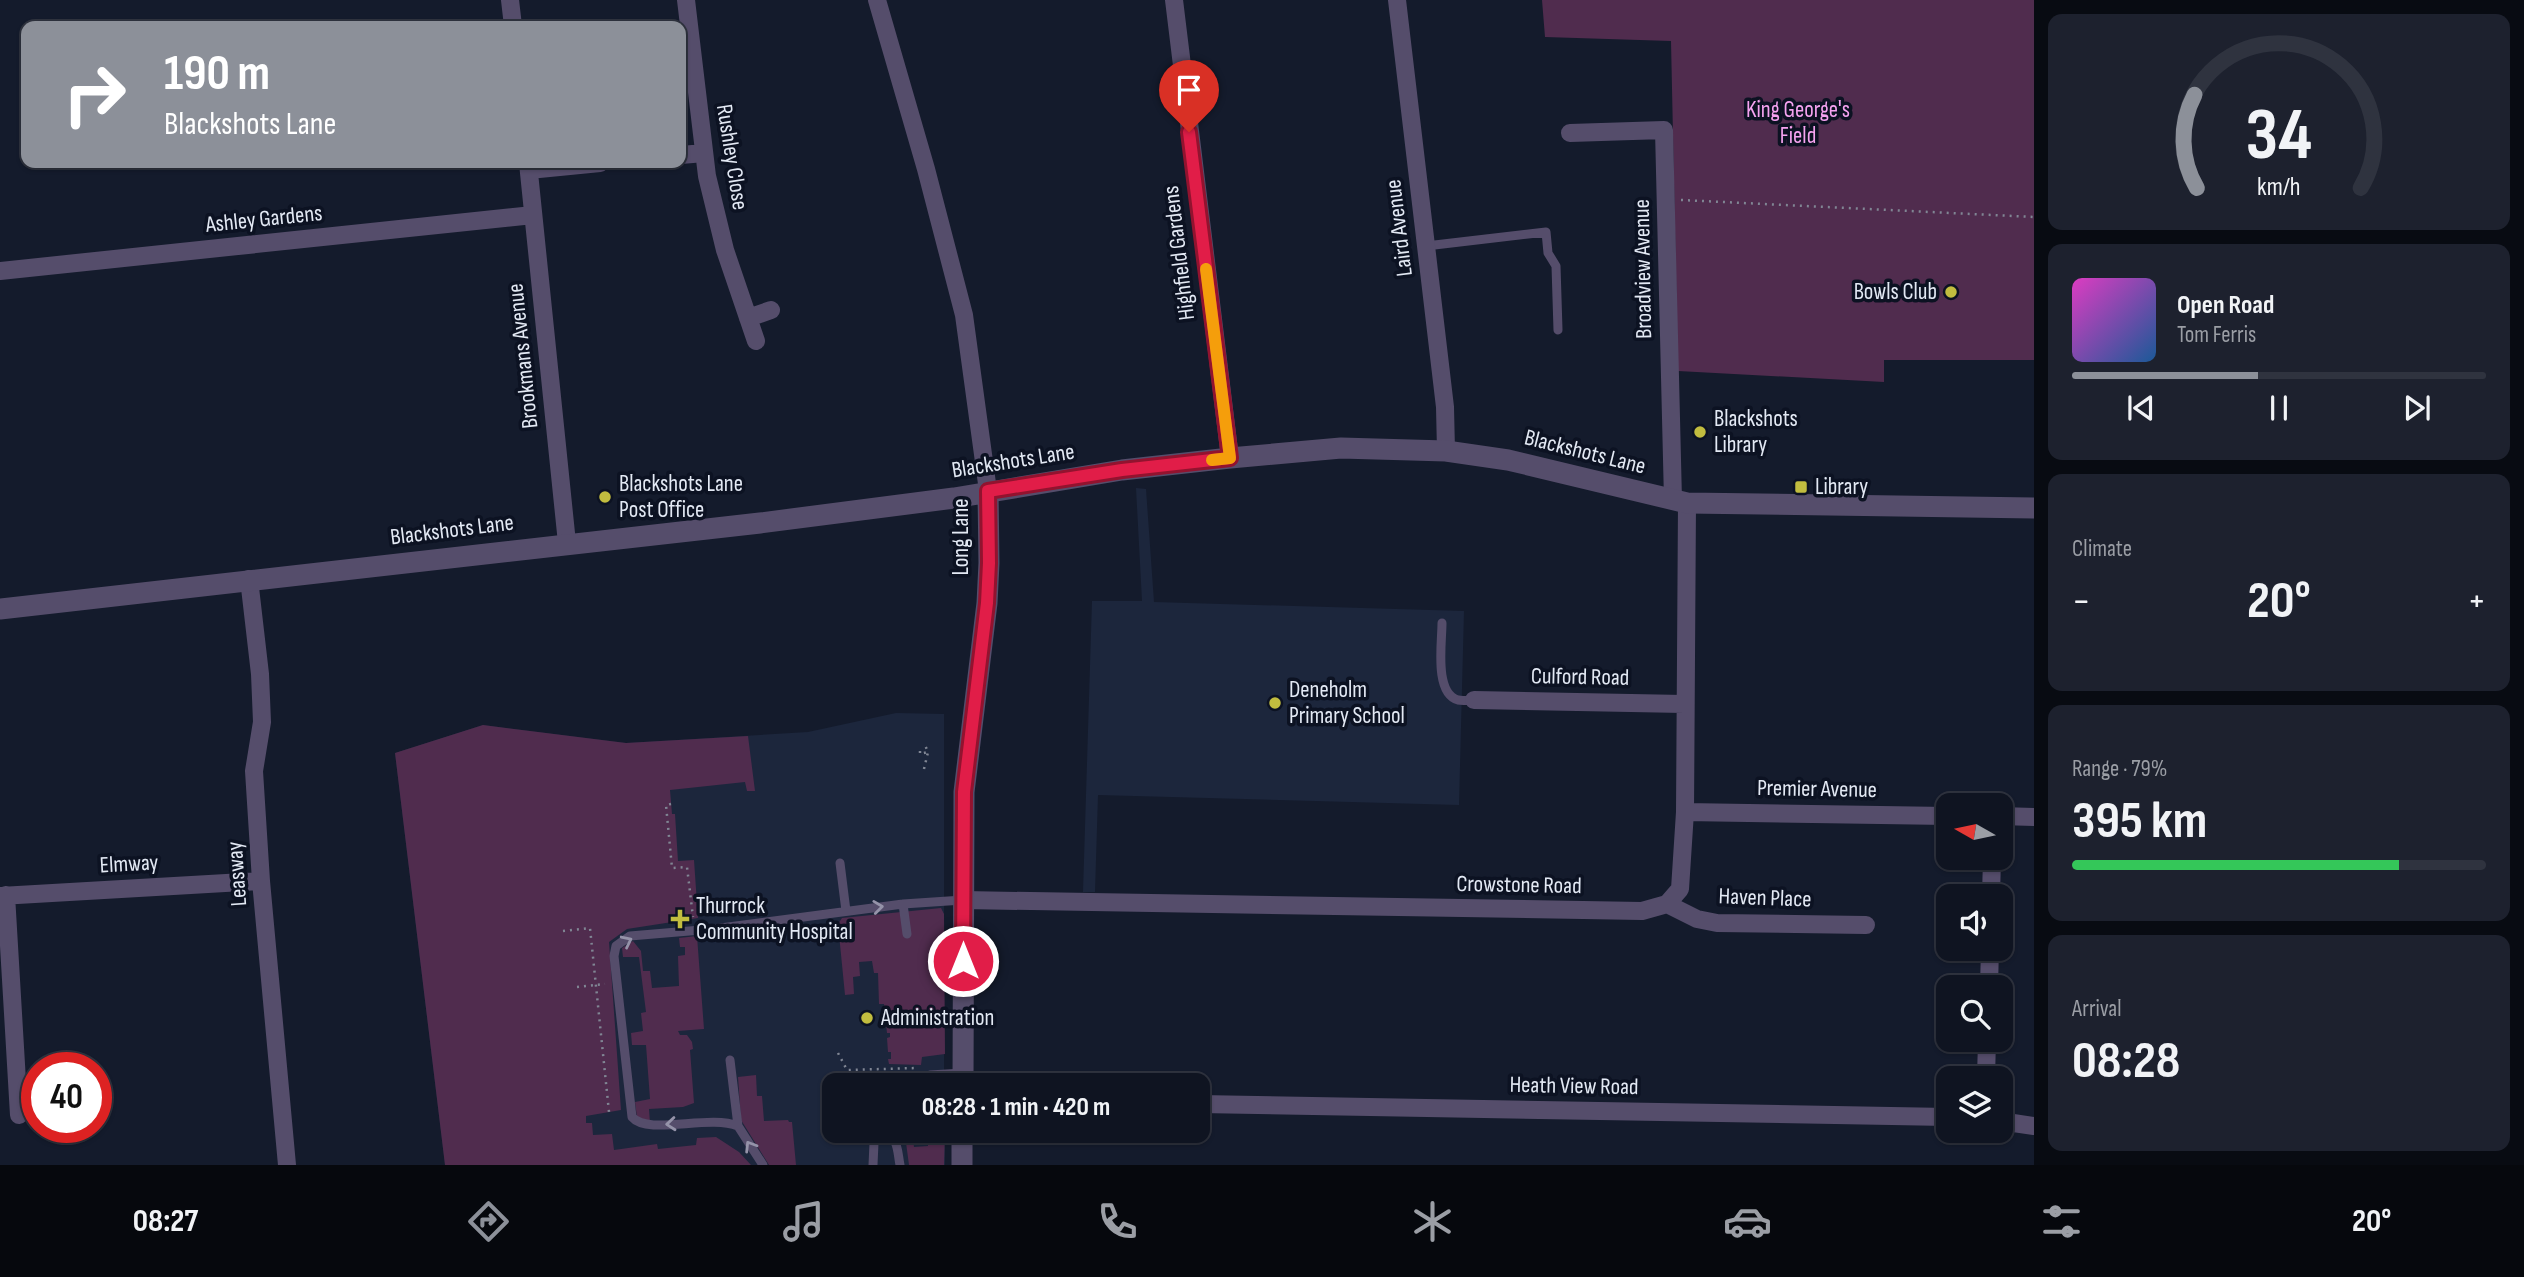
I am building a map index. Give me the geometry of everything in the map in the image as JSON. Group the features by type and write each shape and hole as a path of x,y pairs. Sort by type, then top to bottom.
{"street":[{"path":"510,0 512,21"},
{"name":"Rushley Close","path":"686,0 704,152 725,250 756,341"},
{"name":"Long Lane","path":"877,0 930,181 964,315 988,491 987,603 964,792 963,1073"},
{"name":"Highfield Gardens","path":"1174,0 1230,458"},
{"name":"Laird Avenue","path":"1397,0 1445,407 1446,451"},
{"name":"Broadview Avenue","path":"1570,133 1664,130 1680,501"},
{"path":"686,154 704,152"},
{"name":"Brookmans Avenue","path":"528,168 567,543"},
{"name":"Ashley Gardens","path":"0,271 533,215"},
{"path":"748,318 771,310"},
{"name":"Blackshots Lane","path":"0,608 760,523 1122,470 1341,448 1446,451 1508,460 1680,501 2034,508"},
{"path":"1667,904 1680,889 1685,812 1680,501"},
{"name":"Leasway","path":"249,579 260,674 262,722 254,771 261,881 287,1165"},
{"name":"Culford Road","path":"1474,700 1684,704"},
{"name":"Premier Avenue","path":"1685,812 1936,816"},
{"path":"2013,817 2034,817"},
{"name":"Elmway","path":"3,895 261,881"},
{"path":"3,895 19,1115"},
{"name":"Crowstone Road","path":"963,900 1642,911 1667,904"},
{"name":"Haven Place","path":"1667,904 1698,919 1717,923 1866,925"},
{"name":"Heath View Road","path":"1210,1104 1936,1117"},
{"path":"2013,1123 2034,1126"},
{"path":"962,1143 962,1165"}],"lane":[{"path":"1426,246 1546,232 1548,253 1556,266 1558,330"},
{"path":"1442,623 1441,676 1444,686 1450,696 1459,700 1474,700"},
{"path":"840,863 846,911"},
{"path":"738,1126 726,1121 713,1121 648,1126 638,1124 632,1117 614,956 616,946 630,936 713,929 903,904 963,900"},
{"path":"903,904 907,934"},
{"path":"730,1060 738,1126 763,1165"},
{"path":"873,1165 874,1143 879,1136 887,1135 893,1138 897,1145 900,1165"}],"path":[{"path":"1666,199 2034,217"},
{"path":"924,769 928,752 925,745"},
{"path":"920,751 920,754 928,752"},
{"path":"671,804 666,805 672,868 687,867 694,923"},
{"path":"564,931 590,928 609,1112"},
{"path":"577,987 610,983"},
{"path":"838,1054 847,1070 928,1068 929,1073"}],"shaded area":[{"name":"Deneholm Primary School","path":"1136,488 1146,489 1154,602 1464,611 1459,805 1098,795 1095,892 1083,892 1092,601 1142,601"},
{"name":"Thurrock Community Hospital","path":"896,713 944,714 944,1073 822,1073 822,1143 945,1143 945,1165 445,1165 395,753 483,725 626,743 808,732"}],"green space":[{"name":"King George's Field","path":"1542,0 2034,0 2034,360 1884,360 1884,382 1678,371 1671,41 1545,37"},
{"path":"483,725 626,743 748,736 755,791 747,791 745,782 670,790 672,814 675,814 678,861 694,860 698,918 627,929 609,942 621,1110 586,1116 586,1123 592,1123 593,1135 612,1134 614,1150 657,1144 658,1149 696,1145 697,1138 716,1137 739,1152 751,1165 445,1165 395,753"},
{"path":"941,908 944,914 945,1054 922,1057 921,1065 889,1064 891,1052 888,1052 887,1038 890,1033 887,1033 884,1004 879,1004 878,973 874,973 872,961 859,962 860,976 853,977 854,994 845,995 838,924 842,918"},
{"path":"697,936 704,1029 678,1031 680,1035 687,1035 692,1042 693,1049 690,1050 694,1103 683,1107 649,1109 650,1123 637,1117 635,1102 650,1099 646,1045 632,1045 631,1033 643,1031 641,1013 646,1012 639,957 623,957 622,948 633,941 641,951 643,971 650,971 652,988 679,986 678,956 685,955 685,947 680,947 679,938"},
{"path":"756,1075 757,1096 762,1096 764,1121 792,1122 796,1165 769,1165 741,1120 738,1077"},
{"path":"906,1143 914,1143 914,1147 928,1146 928,1143 945,1143 944,1165 909,1165"}],"slow traffic":[{"path":"1206,269 1230,458 1212,460"}],"place":[{"name":"Bowls Club","path":"1951,292"},
{"name":"Blackshots Library","path":"1700,432"},
{"name":"Library","path":"1801,487"},
{"name":"Blackshots Lane Post Office","path":"605,497"},
{"name":"Deneholm Primary School","path":"1275,703"},
{"name":"Thurrock Community Hospital","path":"680,919"},
{"name":"Administration","path":"867,1018"}],"route":[{"path":"963,961 964,792 987,603 988,491 1122,470 1230,458 1189,132"}]}
